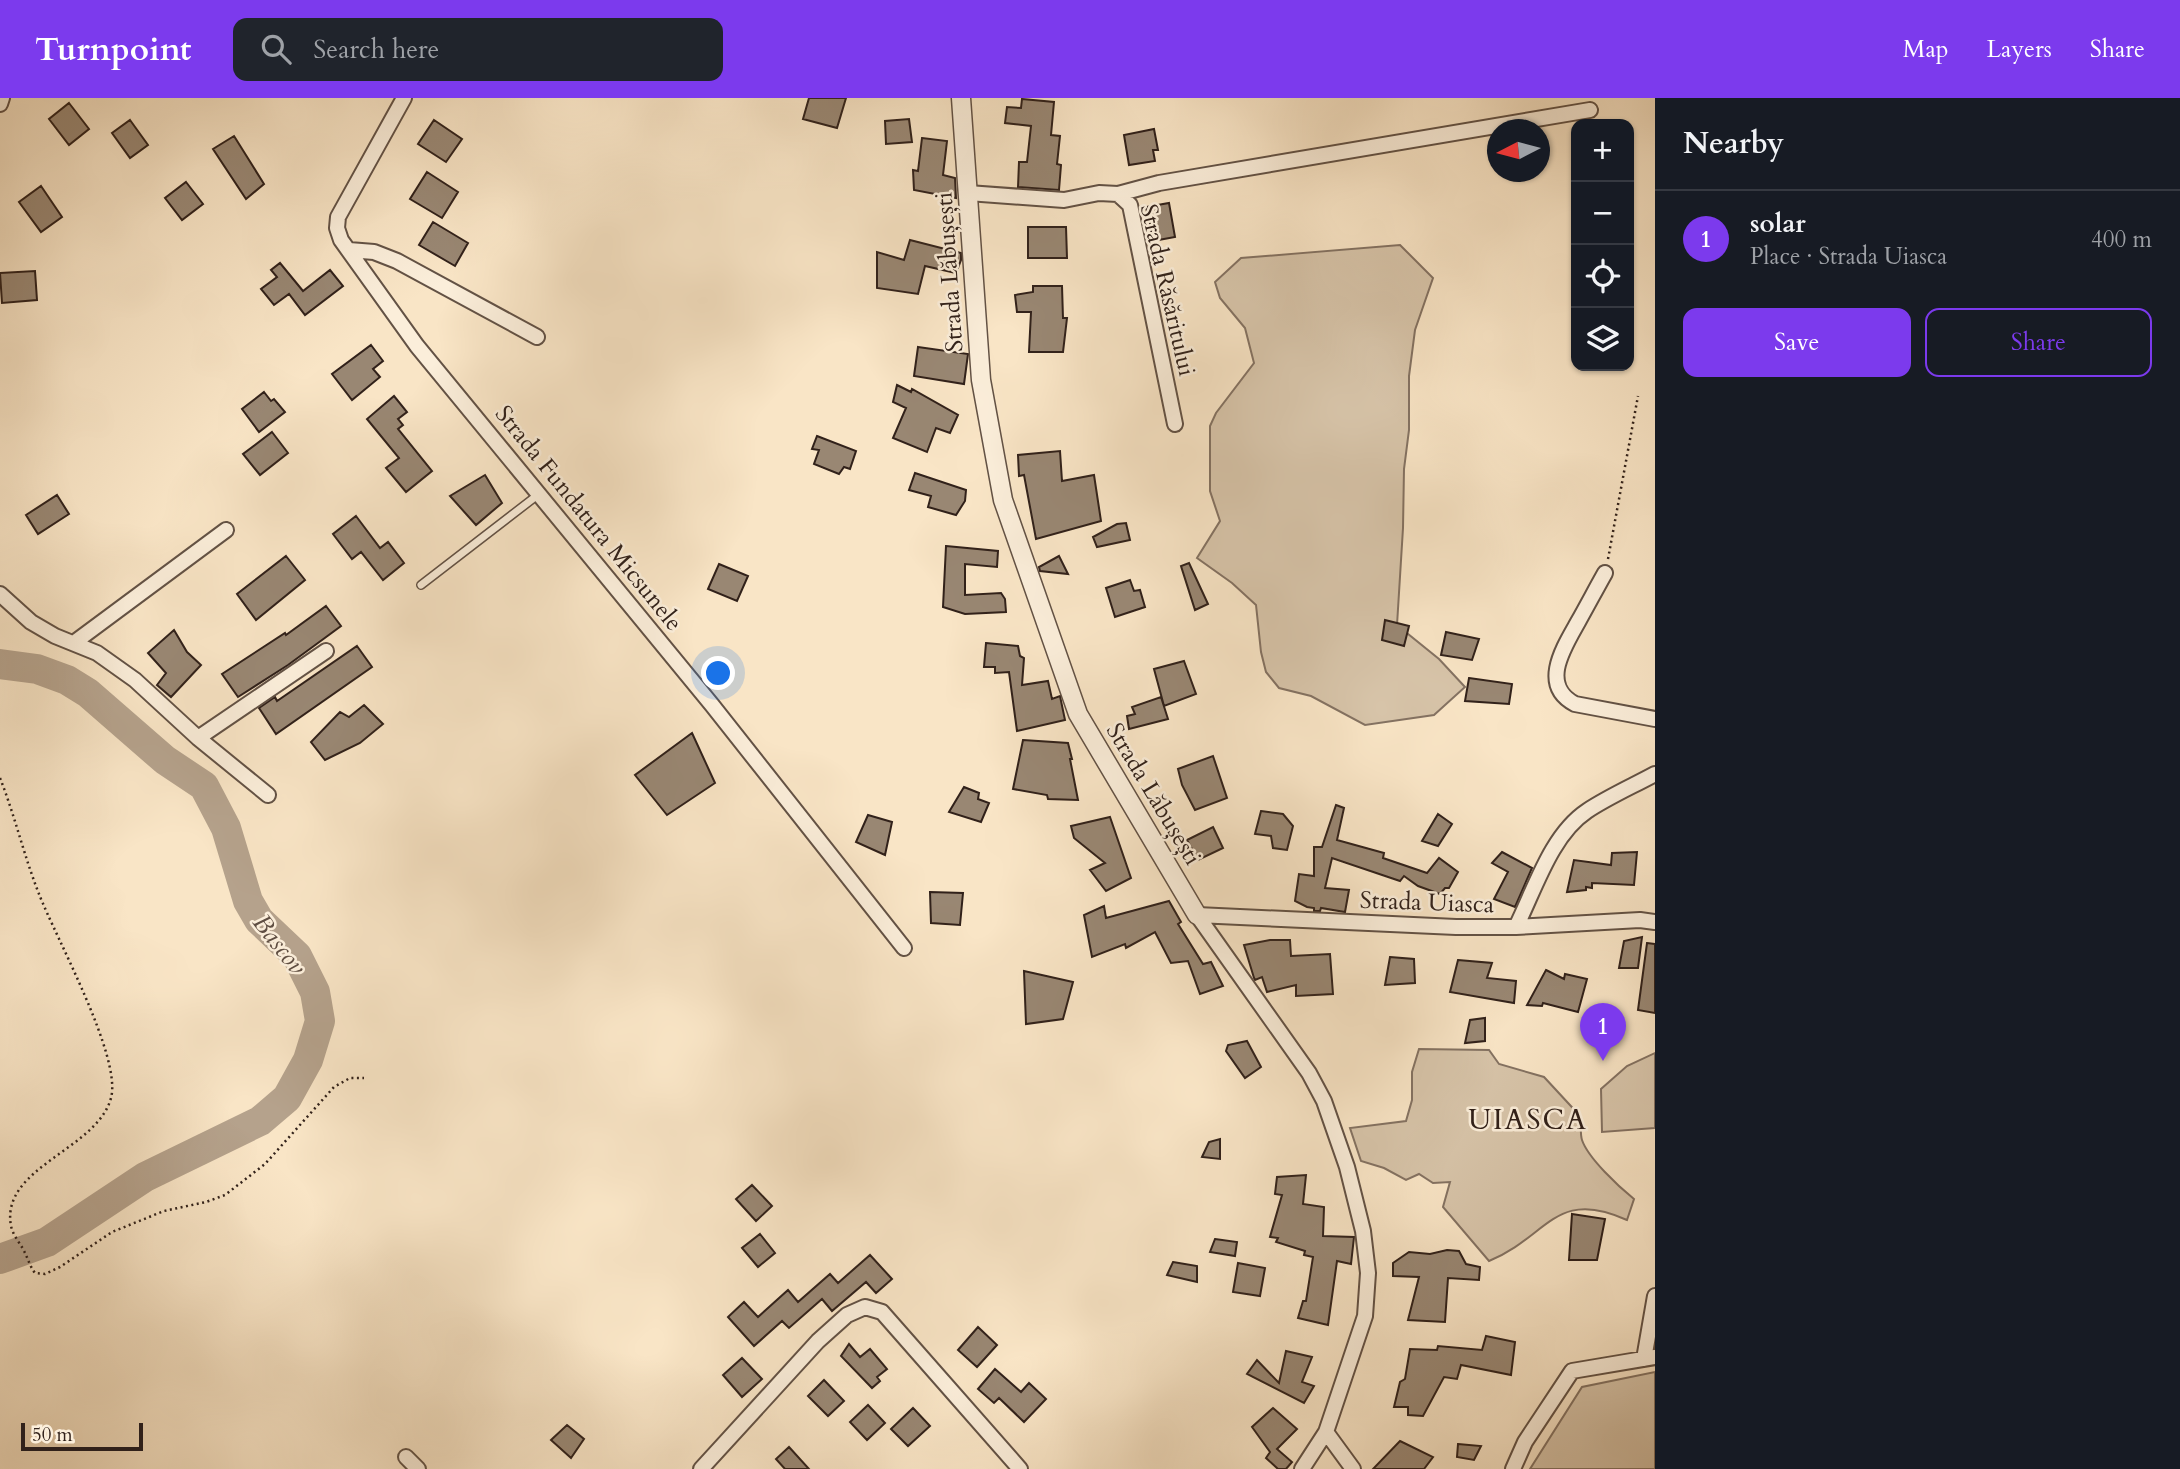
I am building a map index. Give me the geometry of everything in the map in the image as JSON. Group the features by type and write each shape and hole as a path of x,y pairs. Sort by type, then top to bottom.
{"street":[{"path":"0,104 2,98"},
{"name":"Strada Fundatura Micsunele","path":"404,98 338,217 337,229 349,250 417,346 712,705 904,948"},
{"name":"Strada Lăbușești","path":"961,98 981,380 1003,500 1078,714 1197,915 1310,1073 1324,1101 1344,1156 1357,1205 1368,1273 1365,1316 1326,1432 1302,1469"},
{"path":"1118,194 1172,181 1590,110"},
{"name":"Strada Răsăritului","path":"968,193 1064,200 1099,193 1118,194 1130,205 1175,424"},
{"path":"349,250 374,252 397,261 537,337"},
{"path":"75,642 226,530"},
{"path":"1605,573 1562,651 1556,673 1558,688 1565,699 1575,704 1655,719"},
{"path":"0,594 31,622 55,636 97,653 135,680 198,738 268,795"},
{"path":"198,738 326,651"},
{"path":"1516,927 1550,856 1566,831 1586,812 1655,774"},
{"name":"Strada Uiasca","path":"1197,915 1456,927 1516,927 1640,920 1655,922"},
{"path":"1513,1469 1525,1442 1572,1371 1649,1358 1655,1296"},
{"path":"701,1469 818,1341 847,1315 865,1307 882,1312 1020,1469"},
{"path":"1326,1432 1353,1469"},
{"path":"406,1457 418,1469"}],"lane":[{"path":"421,585 539,493"}],"path":[{"path":"1605,573 1638,396"},
{"path":"0,778 39,895 103,1038 111,1073 112,1097 104,1114 91,1130 31,1175 17,1191 10,1205 11,1229 35,1273 45,1274 60,1267 112,1232 153,1215 225,1195 265,1164 334,1087 350,1078 364,1078"}],"shaded area":[{"path":"1400,245 1433,278 1415,330 1409,376 1409,430 1404,469 1397,625 1439,659 1465,687 1434,715 1365,725 1311,696 1279,688 1266,672 1256,605 1232,583 1197,558 1220,521 1210,491 1210,426 1216,413 1254,363 1245,328 1220,298 1215,282 1241,258"},
{"path":"1419,1049 1489,1050 1499,1064 1544,1077 1581,1117 1581,1138 1585,1147 1613,1180 1634,1199 1627,1220 1603,1211 1583,1209 1567,1212 1509,1251 1489,1261 1443,1207 1450,1182 1433,1183 1419,1174 1406,1180 1384,1168 1361,1161 1350,1128 1406,1121 1412,1100 1412,1072"},
{"path":"1655,1053 1655,1128 1602,1132 1601,1089 1627,1066"},
{"path":"1655,1372 1655,1469 1530,1469 1582,1387"}],"building":[{"path":"809,98 846,98 837,128 803,119"},
{"path":"1022,99 1054,102 1051,135 1060,136 1057,164 1061,165 1059,190 1018,187 1019,162 1027,162 1031,126 1005,123 1007,107 1021,108"},
{"path":"69,103 89,129 69,145 49,119"},
{"path":"909,119 912,142 886,144 885,121"},
{"path":"130,120 148,145 130,158 112,133"},
{"path":"434,120 462,139 446,162 418,144"},
{"path":"1154,129 1158,150 1153,150 1155,161 1129,165 1124,135"},
{"path":"234,136 264,184 246,199 213,149"},
{"path":"922,138 947,141 943,175 955,178 956,198 914,190 913,170 918,171"},
{"path":"427,172 458,192 442,218 410,199"},
{"path":"186,182 203,204 182,220 165,198"},
{"path":"41,186 62,217 41,232 19,202"},
{"path":"1169,203 1175,237 1153,241 1146,207"},
{"path":"433,222 468,243 455,266 419,245"},
{"path":"1028,227 1066,227 1067,258 1028,258"},
{"path":"910,240 961,253 956,273 925,266 918,294 877,288 877,252 904,260"},
{"path":"280,263 303,291 330,270 343,286 305,315 289,294 274,305 261,289 277,277 271,270"},
{"path":"35,271 37,300 2,303 0,273"},
{"path":"1033,286 1062,286 1063,318 1067,318 1063,352 1029,352 1031,312 1017,312 1015,295 1033,292"},
{"path":"371,345 383,361 373,369 380,377 352,400 332,374"},
{"path":"918,347 968,354 964,384 914,376"},
{"path":"897,385 911,392 912,389 958,415 950,433 936,428 927,452 893,438 906,408 893,402"},
{"path":"264,392 285,412 259,432 242,409"},
{"path":"394,396 407,412 398,419 403,425 398,429 432,471 406,492 386,468 399,458 367,419"},
{"path":"272,432 288,453 260,475 243,454"},
{"path":"817,436 856,451 850,469 844,467 839,474 814,464 819,450 812,449"},
{"path":"1060,451 1062,481 1094,475 1101,521 1036,539 1024,475 1019,476 1018,455"},
{"path":"915,473 966,490 965,501 956,515 928,507 931,496 909,490"},
{"path":"485,475 502,503 476,525 450,496"},
{"path":"57,495 69,514 38,534 26,515"},
{"path":"356,516 380,548 388,542 404,563 383,580 361,552 352,559 333,534"},
{"path":"1126,523 1130,540 1097,547 1093,537 1117,524"},
{"path":"946,546 998,551 997,567 965,564 965,595 1001,593 1005,599 1006,612 965,614 943,607"},
{"path":"286,556 305,580 256,620 237,594"},
{"path":"1059,556 1068,574 1040,571 1039,567"},
{"path":"1189,563 1208,604 1195,610 1181,566"},
{"path":"719,564 748,576 737,601 708,589"},
{"path":"1130,580 1134,591 1140,590 1145,607 1115,617 1106,588"},
{"path":"326,606 341,626 238,697 222,674 285,633 286,635"},
{"path":"1385,620 1409,626 1404,646 1382,640"},
{"path":"174,630 187,652 201,665 171,697 157,685 166,673 148,653"},
{"path":"1446,632 1479,639 1472,660 1441,655"},
{"path":"986,643 1018,646 1020,656 1024,658 1022,685 1048,681 1052,699 1060,696 1065,720 1017,731 1009,672 995,673 995,667 984,667"},
{"path":"357,646 372,667 276,734 259,708 275,697 277,701"},
{"path":"1184,661 1196,694 1164,706 1154,669"},
{"path":"1469,678 1512,684 1509,704 1465,701"},
{"path":"1161,697 1168,719 1129,729 1127,716 1135,714 1132,707"},
{"path":"364,705 383,724 360,743 325,760 311,742 340,712 349,717"},
{"path":"692,733 715,783 667,815 635,775"},
{"path":"1023,740 1068,743 1078,800 1048,799 1047,795 1013,789"},
{"path":"1213,756 1227,798 1195,810 1182,785 1178,769"},
{"path":"964,787 979,793 978,799 989,803 981,822 949,812"},
{"path":"1336,805 1344,808 1337,840 1384,853 1383,858 1427,873 1439,858 1458,872 1449,888 1445,888 1440,894 1418,886 1404,876 1400,881 1332,858 1325,888 1349,890 1345,912 1321,908 1320,911 1314,911 1314,908 1295,901 1299,874 1314,876 1314,847 1322,847"},
{"path":"1261,811 1283,814 1293,826 1287,850 1273,848 1271,836 1255,834"},
{"path":"1438,814 1452,824 1438,846 1422,841"},
{"path":"868,815 892,822 885,855 856,842"},
{"path":"1110,817 1131,878 1106,891 1090,870 1105,863 1074,838 1071,826"},
{"path":"1213,827 1223,848 1198,860 1187,840"},
{"path":"1502,852 1532,868 1515,907 1494,899 1508,872 1492,863"},
{"path":"1637,852 1634,885 1592,883 1592,888 1567,892 1574,860 1611,865 1612,853"},
{"path":"930,892 963,893 960,925 931,923"},
{"path":"1169,901 1181,922 1178,924 1203,964 1211,962 1223,986 1200,994 1188,961 1171,963 1155,932 1126,948 1125,944 1092,957 1084,915 1104,906 1106,918"},
{"path":"1642,937 1638,968 1619,968 1624,941"},
{"path":"1270,940 1290,940 1291,956 1330,954 1333,994 1296,996 1296,985 1267,992 1262,977 1255,980 1254,978 1244,945"},
{"path":"1647,943 1655,944 1655,1013 1638,1010"},
{"path":"1390,957 1414,959 1415,983 1385,985"},
{"path":"1458,960 1492,963 1487,978 1516,981 1514,1003 1450,992"},
{"path":"1546,970 1564,979 1565,974 1587,979 1578,1012 1543,1003 1542,1006 1527,1005"},
{"path":"1024,971 1073,982 1063,1019 1026,1024"},
{"path":"1485,1018 1485,1041 1465,1043 1470,1020"},
{"path":"1247,1041 1261,1067 1245,1078 1226,1051 1228,1045"},
{"path":"1220,1139 1220,1159 1202,1157 1209,1142"},
{"path":"1306,1175 1303,1204 1324,1207 1323,1236 1354,1237 1351,1264 1337,1261 1328,1325 1298,1318 1303,1301 1306,1301 1313,1257 1304,1255 1305,1251 1276,1242 1278,1238 1270,1237 1282,1195 1275,1194 1277,1177"},
{"path":"752,1185 772,1206 756,1221 736,1199"},
{"path":"1572,1214 1605,1219 1597,1260 1569,1260"},
{"path":"760,1234 775,1253 758,1267 742,1248"},
{"path":"1215,1239 1237,1242 1235,1256 1210,1252"},
{"path":"1447,1250 1459,1251 1466,1264 1480,1267 1479,1280 1448,1278 1445,1322 1408,1320 1419,1277 1393,1276 1393,1263 1409,1252 1430,1254"},
{"path":"870,1255 892,1279 876,1293 866,1282 832,1311 822,1299 789,1328 782,1321 754,1346 728,1317 744,1302 758,1317 788,1290 798,1302 830,1274 838,1283"},
{"path":"1173,1262 1197,1266 1197,1282 1167,1275"},
{"path":"1238,1263 1265,1268 1260,1296 1233,1292"},
{"path":"978,1327 997,1345 977,1367 958,1350"},
{"path":"1486,1336 1515,1342 1511,1375 1461,1365 1457,1379 1444,1377 1423,1416 1408,1415 1408,1407 1394,1407 1400,1382 1405,1379 1410,1349 1437,1350 1438,1346 1482,1350"},
{"path":"849,1344 860,1357 870,1349 887,1369 877,1377 880,1381 872,1388 841,1356"},
{"path":"1286,1351 1312,1357 1302,1382 1314,1386 1304,1403 1247,1374 1257,1360 1279,1383"},
{"path":"742,1358 762,1379 742,1397 723,1375"},
{"path":"995,1369 1021,1392 1029,1383 1046,1399 1024,1422 999,1398 994,1403 978,1389"},
{"path":"824,1380 844,1401 828,1416 808,1396"},
{"path":"868,1405 885,1423 867,1440 850,1422"},
{"path":"913,1408 930,1426 908,1446 891,1429"},
{"path":"1273,1408 1297,1429 1277,1449 1292,1462 1286,1469 1278,1469 1266,1458 1270,1452 1252,1427"},
{"path":"567,1425 584,1439 571,1458 551,1440"},
{"path":"1400,1441 1433,1457 1424,1469 1373,1469"},
{"path":"1458,1444 1481,1446 1474,1460 1457,1457"},
{"path":"789,1447 809,1469 785,1469 776,1459"}],"waterway":[{"name":"Bascov","path":"0,664 37,669 67,680 88,693 165,760 204,786 226,828 248,901 259,920 297,956 315,992 320,1021 308,1060 287,1098 260,1121 145,1177 47,1242 0,1259"}],"place":[{"name":"solar","path":"1603,1061"}],"district":[{"name":"UIASCA","path":"1528,1119"}]}
